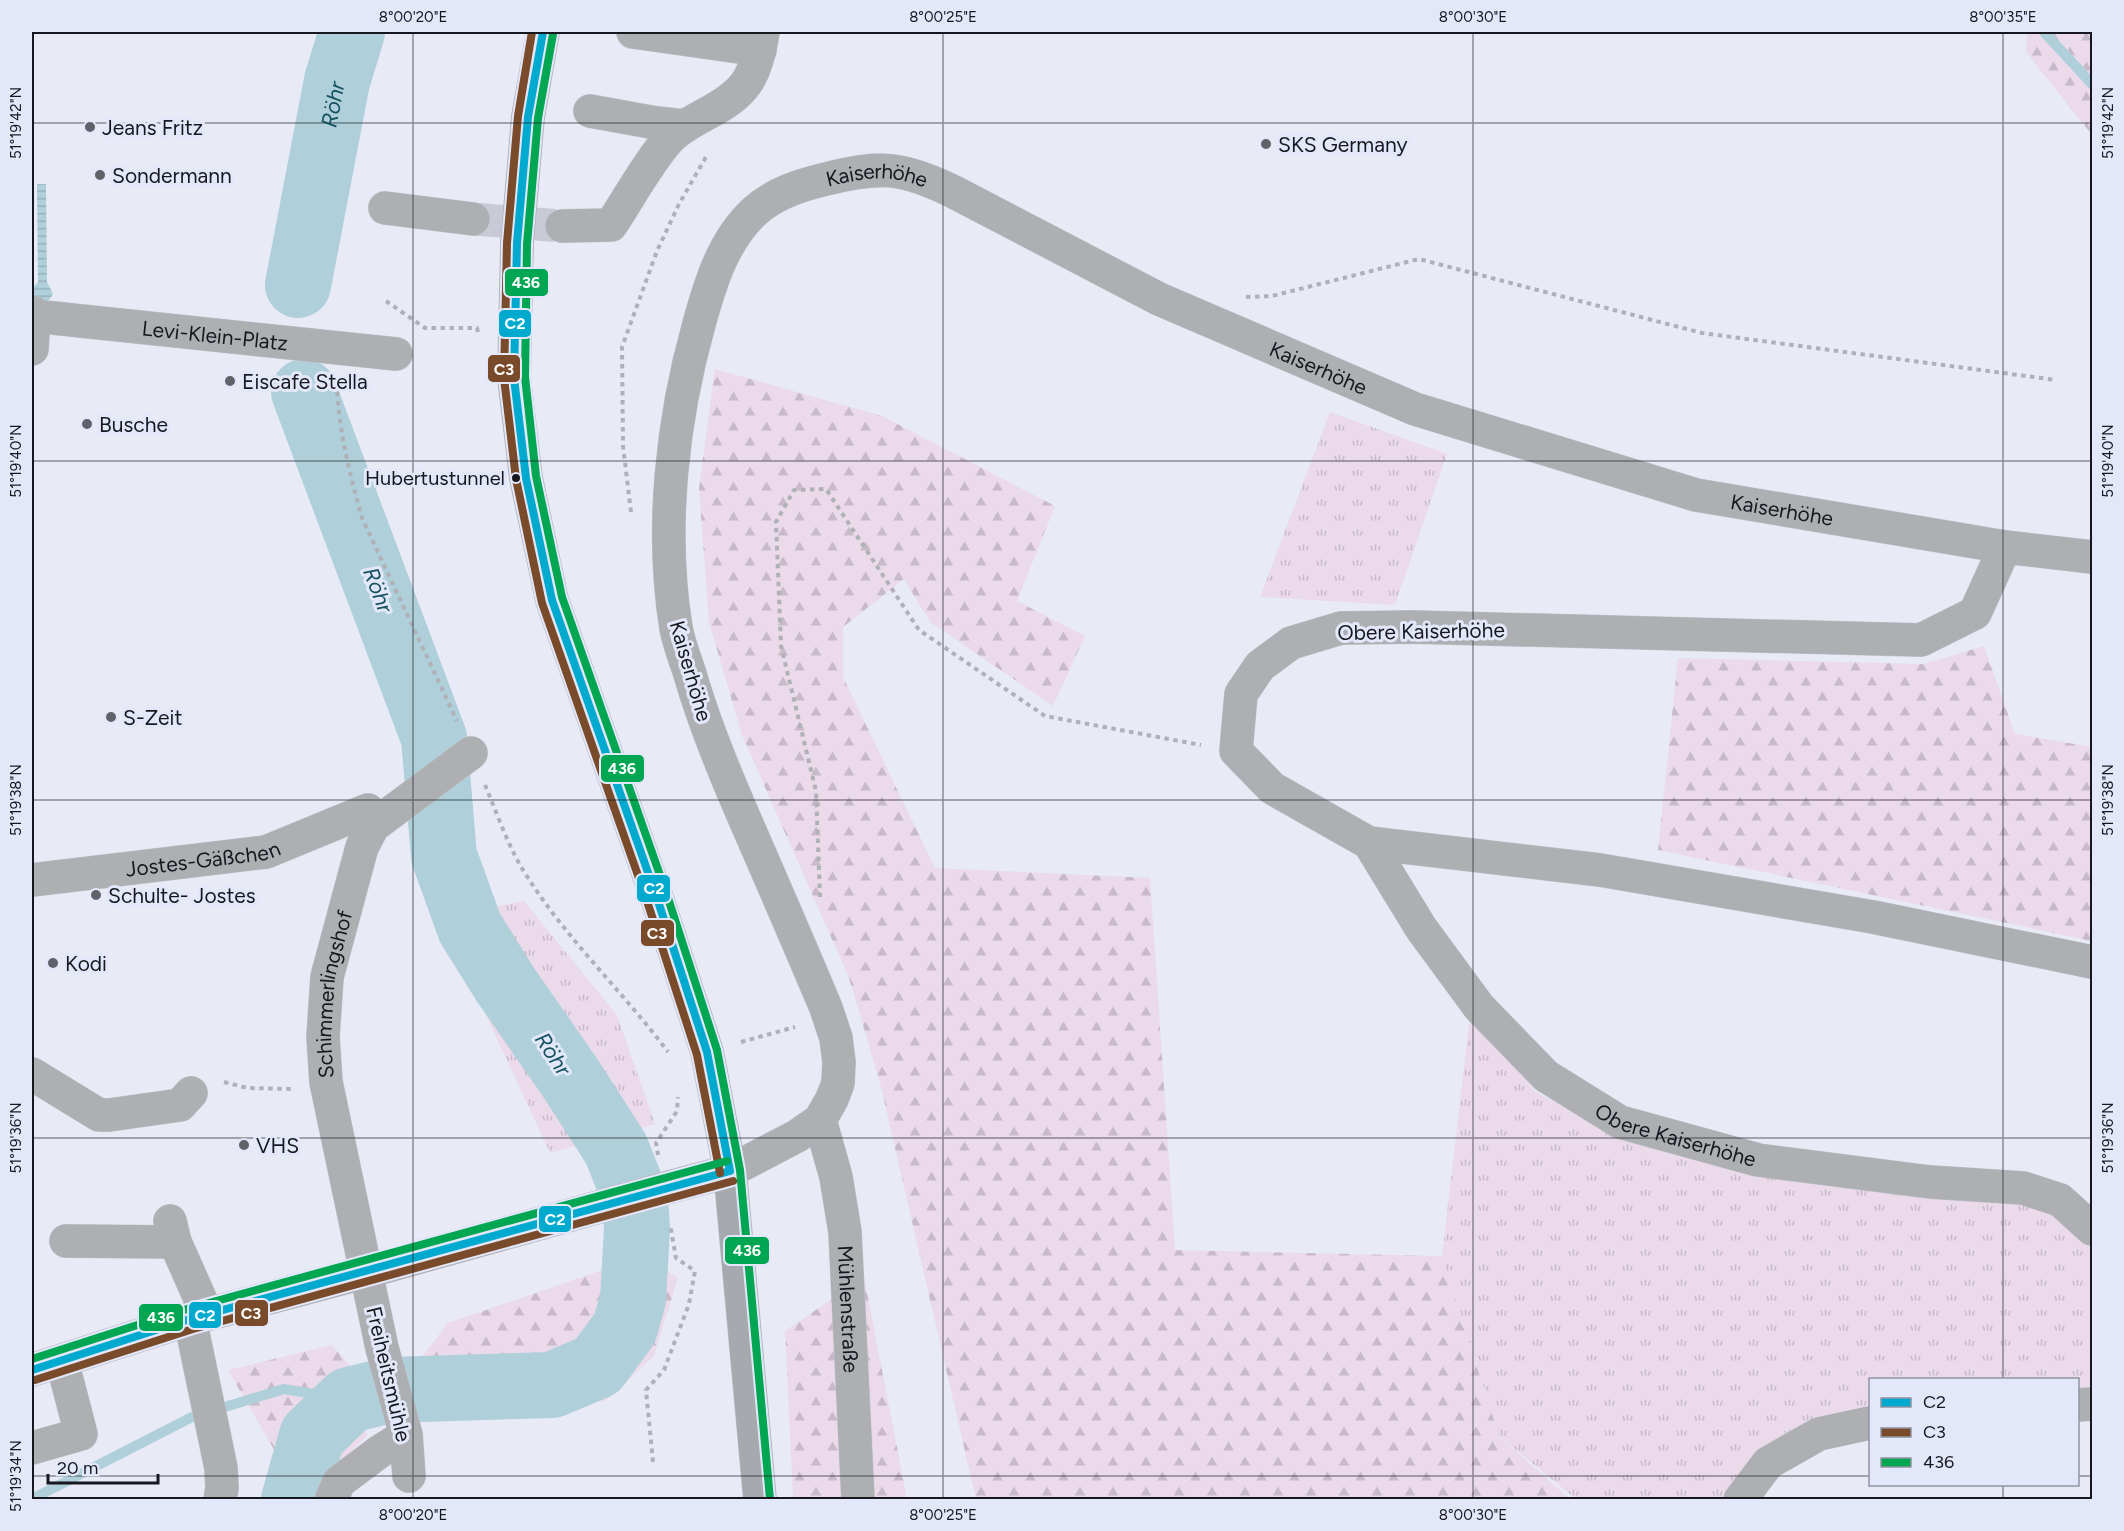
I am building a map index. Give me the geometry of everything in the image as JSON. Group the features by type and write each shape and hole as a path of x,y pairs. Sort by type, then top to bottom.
{"main road":[{"path":"543,32 528,117 517,243 514,378 526,478 552,600 657,898 707,1052 730,1171 760,1500"}],"street":[{"path":"562,226 611,225 654,159 676,133 740,92 751,79 762,41 633,32"},
{"path":"590,111 676,133"},
{"name":"Kaiserhöhe","path":"32,1370 199,1316 730,1171 798,1136 820,1120 838,1083 839,1062 836,1038 826,1008 714,749 676,631 671,582 671,478 685,383 706,297 727,246 740,228 772,197 797,187 872,170 900,171 918,176 954,192 1158,299 1415,409 1696,495 2005,548 2092,557"},
{"path":"385,208 473,219"},
{"path":"32,349 33,314"},
{"name":"Levi-Klein-Platz","path":"33,314 396,354"},
{"name":"Obere Kaiserhöhe","path":"2005,548 1975,613 1921,640 1413,627 1341,628 1291,643 1260,666 1241,694 1236,751 1272,788 1369,843 1600,870 1873,917 2092,962"},
{"path":"371,818 471,753"},
{"name":"Jostes-Gäßchen","path":"32,880 266,852 371,818"},
{"name":"Schimmerlingshof","path":"366,1272 328,1090 323,1037 327,977 371,818"},
{"name":"Obere Kaiserhöhe","path":"1369,843 1421,928 1479,1007 1546,1076 1620,1122 1758,1160 1930,1182 2022,1188 2060,1200 2092,1229"},
{"path":"32,1074 99,1114 109,1115 180,1105 191,1093"},
{"name":"Mühlenstraße","path":"820,1120 836,1177 845,1232 858,1500"},
{"path":"66,1241 172,1231 199,1316 206,1394 221,1484"},
{"name":"Freiheitsmühle","path":"366,1272 382,1348 405,1433 409,1476"},
{"path":"32,1448 81,1434 62,1361"},
{"path":"1740,1500 1768,1463 1820,1434 1869,1424"},
{"path":"331,1500 339,1482 405,1433"}],"path":[{"path":"1238,297 1272,297 1419,259 1702,333 2056,380"},
{"path":"386,301 425,328 477,328 480,338"},
{"path":"339,348 337,386 353,487 362,518 520,864 550,910 644,1020 670,1057"},
{"path":"822,904 819,893 816,791 781,646 777,522 794,490 826,489 919,630 1045,716 1236,751"},
{"path":"742,1041 813,1023 820,1018 826,1008"},
{"path":"191,1093 215,1080 247,1088 328,1090"},
{"path":"653,1462 646,1390 664,1370 689,1304 695,1271"}],"green space":[{"path":"2027,32 2092,32 2092,135 2026,52"},
{"path":"715,369 882,416 1055,506 1017,601 1085,636 1053,706 930,622 904,579 843,627 843,677 935,868 1150,878 1175,1250 1442,1256 1499,1436 1570,1499 976,1499 880,1083 849,978 742,735 709,622 699,488"},
{"path":"1330,412 1447,454 1395,605 1260,597"},
{"path":"1984,646 2015,734 2092,747 2092,941 1658,850 1678,658 1923,664"},
{"path":"463,783 486,908 524,901 617,1015 655,1124 550,1153 422,877 418,809"},
{"path":"1470,1016 1537,1093 1610,1129 2012,1198 2046,1208 2082,1233 2092,1248 2092,1390 2079,1391 2079,1378 1869,1378 1869,1417 1726,1499 1576,1499 1499,1436 1442,1256"},
{"path":"656,1264 678,1278 654,1356 605,1401 431,1420 418,1362 448,1323 614,1266"},
{"path":"864,1277 907,1499 793,1499 785,1331"},
{"path":"332,1345 351,1367 367,1436 324,1479 315,1499 281,1499 280,1460 228,1370"}],"water":[{"path":"37,184 46,184 47,282 53,294 47,303 32,297 32,289 38,282"}],"waterway":[{"name":"Röhr","path":"298,285 337,81 352,32"},
{"path":"2044,32 2092,84"},
{"name":"Röhr","path":"294,1500 312,1436 349,1400 390,1390 552,1385 597,1366 625,1328 633,1299 637,1229 635,1197 616,1149 470,928 444,856 434,738 304,392"},
{"path":"32,1499 192,1417 284,1389 349,1400"}],"tunnel":[{"path":"473,219 562,226"}],"transit line":[{"name":"C3","path":"532,32 518,116 507,243 504,378 516,479 542,603 647,901 697,1055 720,1173"},
{"name":"C2","path":"543,32 528,117 517,243 514,378 526,478 552,600 657,898 707,1052 730,1171"},
{"name":"436","path":"553,34 538,118 527,244 525,377 536,476 562,597 667,895 717,1050 740,1170 770,1499"},
{"name":"436","path":"32,1359 187,1309 727,1161"},
{"name":"C2","path":"32,1370 190,1319 730,1171"},
{"name":"C3","path":"35,1380 193,1329 733,1181"}],"place":[{"name":"Jeans Fritz","path":"90,127"},
{"name":"SKS Germany","path":"1266,144"},
{"name":"Sondermann","path":"100,175"},
{"name":"Eiscafe Stella","path":"230,381"},
{"name":"Busche","path":"87,424"},
{"name":"Hubertustunnel","path":"516,478"},
{"name":"S-Zeit","path":"111,717"},
{"name":"Schulte- Jostes","path":"96,895"},
{"name":"Kodi","path":"53,963"},
{"name":"VHS","path":"244,1145"}]}
